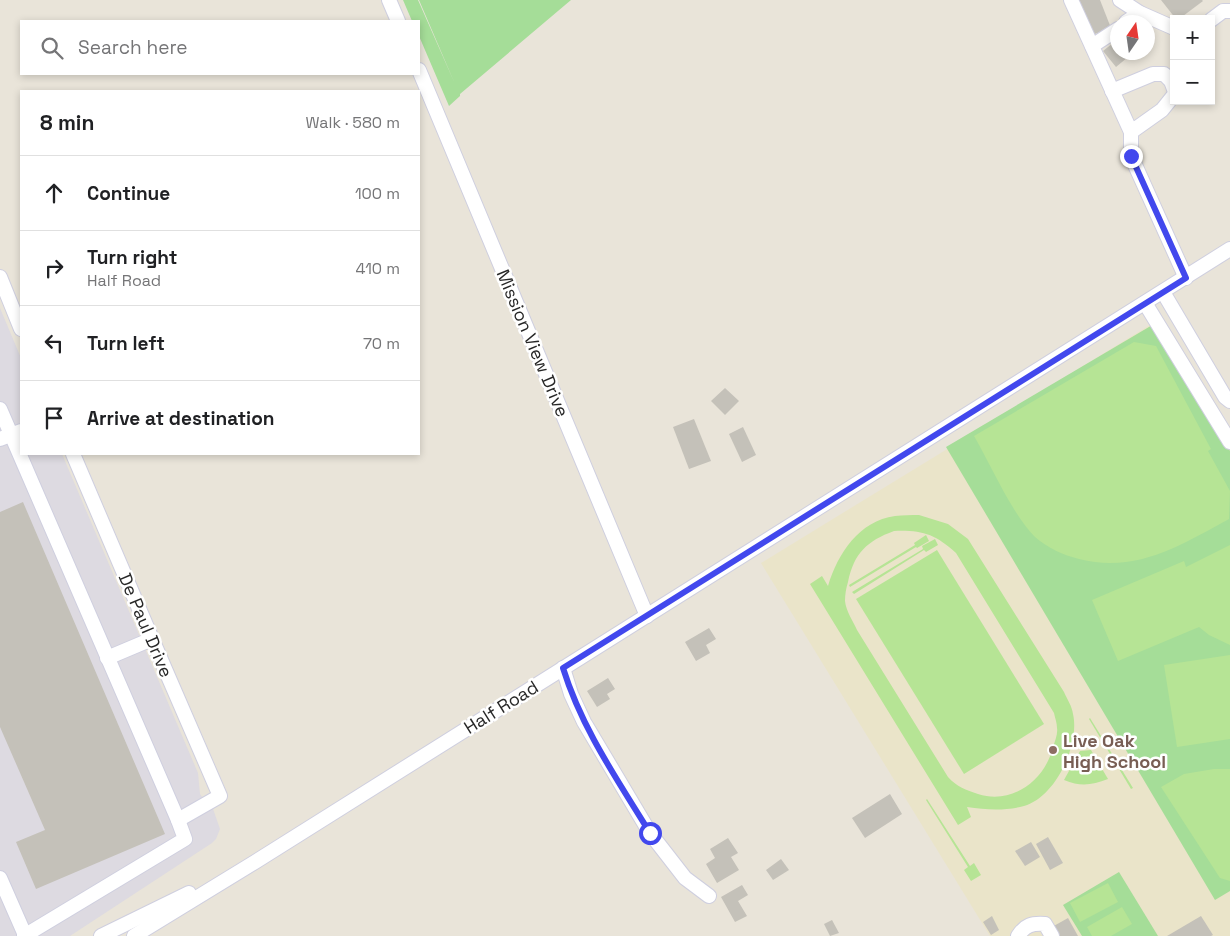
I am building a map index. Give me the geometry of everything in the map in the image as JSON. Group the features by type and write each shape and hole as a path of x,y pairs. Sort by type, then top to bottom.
{"street":[{"path":"389,0 398,20"},
{"path":"1070,0 1132,132 1131,156 1186,278"},
{"path":"1120,0 1140,13 1170,26"},
{"path":"1214,0 1227,11 1215,18"},
{"path":"1092,46 1110,34"},
{"name":"Mission View Drive","path":"420,72 646,616"},
{"path":"1112,91 1153,74 1164,74 1170,79"},
{"path":"1132,132 1162,110 1170,101"},
{"name":"Half Road","path":"134,936 255,862 1230,249"},
{"path":"0,278 20,327"},
{"path":"1163,292 1225,397 1230,401"},
{"path":"1146,303 1230,442"},
{"path":"0,409 185,839 25,936 0,878"},
{"name":"De Paul Drive","path":"73,455 220,796 178,820"},
{"path":"107,658 152,639"},
{"path":"563,668 571,694 584,722 650,833 685,878 709,896"},
{"name":"Half Road","path":"101,936 255,862"},
{"path":"1018,936 1025,928 1033,924 1045,924 1052,936"}],"shaded area":[{"path":"0,308 20,356 20,455 62,455 198,773 200,794 212,806 220,829 212,843 70,936 0,936"},
{"name":"Live Oak High School","path":"1158,320 1230,439 1230,936 990,936 761,563"}],"green space":[{"path":"403,0 418,0 455,84 419,0 571,0 460,94 449,106 420,38 420,20 412,20"},
{"path":"1154,324 1230,451 1230,891 1215,900 946,447"},
{"path":"1134,342 1156,346 1211,449 1208,451 1230,491 1229,519 1175,547 1139,560 1120,563 1100,563 1079,559 1050,548 1035,537 1026,527 1010,503 974,436"},
{"path":"919,515 948,524 968,539 1064,692 1071,705 1073,714 1073,740 1069,754 1063,768 1046,792 1036,801 1017,808 996,810 967,807 971,817 958,825 810,584 822,576 828,586 844,551 852,540 871,524 895,516","holes":["894,531 913,531 928,534 941,541 956,553 1054,713 1057,733 1049,759 1035,779 1015,793 1003,796 978,794 958,786 948,777 857,630 848,612 845,601 846,589 854,563 863,549 869,544"]},
{"path":"926,535 929,541 850,587 849,585 915,545 914,543"},
{"path":"935,539 938,545 926,552 924,550 854,594 852,592 923,549 922,546"},
{"path":"1230,545 1230,645 1209,635 1199,627 1118,661 1092,600 1184,561 1186,567"},
{"path":"937,550 1044,724 964,774 856,599"},
{"path":"1230,655 1230,739 1177,747 1164,665"},
{"path":"1090,718 1133,788 1131,789"},
{"path":"1091,750 1108,779 1086,784 1076,784 1064,780 1080,751"},
{"path":"1214,769 1230,769 1230,881 1220,878 1161,787 1184,774"},
{"path":"927,799 970,866 974,863 981,875 971,881 964,870 968,867"},
{"path":"1119,872 1158,936 1082,936 1063,905"},
{"path":"1108,883 1118,902 1080,922 1070,903"},
{"path":"1122,907 1132,924 1111,936 1092,936 1087,927"}],"building":[{"path":"1078,0 1100,0 1110,28 1092,35"},
{"path":"1161,0 1203,1 1184,15 1173,15"},
{"path":"1110,45 1110,60 1103,51"},
{"path":"1110,60 1124,60 1116,67"},
{"path":"725,388 739,401 725,415 711,401"},
{"path":"694,419 711,461 689,469 673,427"},
{"path":"743,427 756,455 742,462 729,434"},
{"path":"23,502 165,834 36,889 16,842 45,830 0,727 0,512"},
{"path":"709,628 716,639 706,645 710,653 696,661 685,642"},
{"path":"608,678 615,689 607,694 610,699 597,707 587,691"},
{"path":"890,794 902,814 865,838 852,818"},
{"path":"1048,837 1063,863 1050,870 1036,844"},
{"path":"728,838 738,853 731,857 739,870 717,883 706,864 715,858 710,849"},
{"path":"1031,842 1040,857 1025,866 1015,851"},
{"path":"781,859 789,870 773,880 766,870"},
{"path":"742,885 748,895 738,901 747,916 735,922 721,897"},
{"path":"992,916 999,930 991,935 983,922"},
{"path":"1201,916 1213,935 1167,936"},
{"path":"1068,918 1078,936 1058,936 1052,927"},
{"path":"832,920 839,933 830,936 824,924"}],"place":[{"name":"Live Oak High School","path":"1053,750"}],"route":[{"path":"650,833 584,722 571,694 563,668 1186,278 1131,156"}]}
